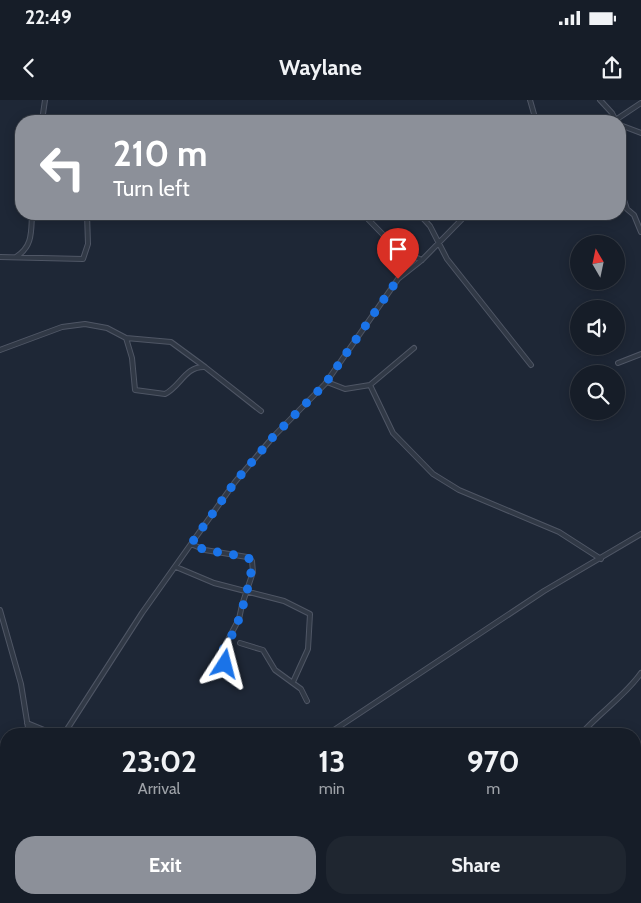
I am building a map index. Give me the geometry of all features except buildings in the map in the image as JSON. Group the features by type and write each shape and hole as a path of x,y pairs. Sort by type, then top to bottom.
{"street":[{"path":"43,115 45,100"},
{"path":"530,100 534,115"},
{"path":"600,100 611,115"},
{"path":"624,115 641,103"},
{"path":"626,127 641,133"},
{"path":"626,206 634,215 641,232"},
{"path":"16,257 25,250 31,241 32,220"},
{"path":"0,257 83,259 88,244 88,220"},
{"path":"369,220 398,250 422,260"},
{"path":"424,220 440,242 447,259 531,365"},
{"path":"68,728 142,613 235,482 273,437 327,382 398,279 422,260 462,220"},
{"path":"0,350 62,327 92,324 126,338 170,342 261,411"},
{"path":"126,338 132,358 135,390 165,394 190,370 197,366 205,367"},
{"path":"327,382 346,389 370,385 414,348"},
{"path":"618,362 641,354"},
{"path":"370,385 393,433 433,474 459,490 559,532 601,559"},
{"path":"337,728 544,591 641,534"},
{"path":"191,544 205,550 251,559 252,572 240,619 222,651 222,658 234,672"},
{"path":"176,567 204,579 284,601 310,614 308,649 293,682"},
{"path":"0,610 21,684 28,728"},
{"path":"240,642 263,650 276,670 303,691 307,701"},
{"path":"585,728 594,718 633,685 641,672"},
{"path":"27,724 38,728"}],"route":[{"path":"225,664 222,658 222,651 228,644 240,619 242,605 252,572 252,561 247,557 205,550 191,544 235,482 273,437 292,420 325,384 398,279"}]}
